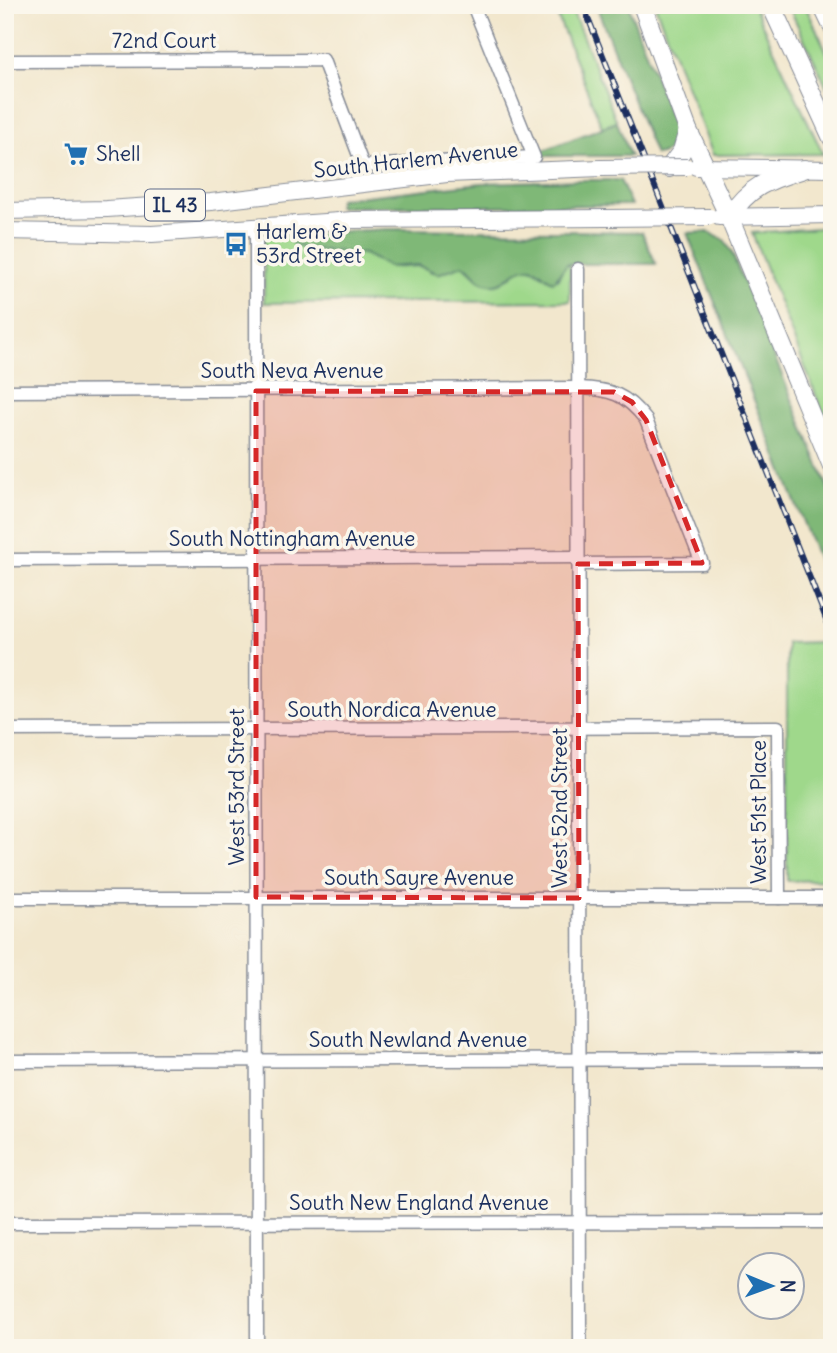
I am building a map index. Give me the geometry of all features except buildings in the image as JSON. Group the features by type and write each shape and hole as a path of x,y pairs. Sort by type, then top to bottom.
{"highway":[{"path":"642,5 688,130 729,217 832,466"},
{"path":"771,5 832,138"},
{"path":"822,5 832,26"},
{"path":"679,162 688,130"},
{"path":"729,217 743,197 754,189 771,179 804,169"}],"main road":[{"name":"South Harlem Avenue","path":"5,211 107,209 211,202 491,170 679,162 707,167 832,169"},
{"name":"IL 43","path":"5,232 152,234 419,218 710,218 827,215"}],"street":[{"name":"72nd Court","path":"5,61 323,60 363,166 534,157 473,5"},
{"name":"West 53rd Street","path":"256,226 257,1348"},
{"name":"West 52nd Street","path":"578,269 580,1348"},
{"name":"South Neva Avenue","path":"5,391 578,388"},
{"name":"South Nottingham Avenue","path":"5,559 702,563 646,420 632,402 614,392 578,388"},
{"name":"South Nordica Avenue","path":"5,730 778,727"},
{"name":"West 51st Place","path":"778,727 779,898"},
{"name":"South Sayre Avenue","path":"5,898 832,898"},
{"name":"South Newland Avenue","path":"5,1061 832,1059"},
{"name":"South New England Avenue","path":"5,1223 832,1222"}],"highlighted area":[{"path":"256,391 614,392 632,402 646,420 702,563 578,564 579,898 256,897"}],"green space":[{"path":"553,5 570,5 617,122 602,127"},
{"path":"596,5 628,5 676,132 673,145 664,153 655,155"},
{"path":"655,5 753,5 823,154 713,155"},
{"path":"788,5 805,5 832,63 832,98"},
{"path":"617,122 630,156 543,156 541,151"},
{"path":"620,180 631,205 338,207 339,199 482,183"},
{"path":"832,227 832,436 752,233"},
{"path":"388,229 642,232 656,264 567,264 554,281 531,268 518,271 504,281 492,284 482,282 463,265 438,274 418,265 389,267 364,254 302,248 294,245 285,235"},
{"path":"708,232 724,240 731,251 832,497 832,594 687,233"},
{"path":"285,235 292,242 311,249 354,252 370,256 389,266 416,266 431,272 463,265 474,275 510,278 523,267 558,279 563,267 570,263 570,301 264,303 264,237"},
{"path":"823,642 832,664 832,880 787,881 787,643"}],"railway":[{"path":"583,5 832,634"}],"place":[{"name":"Shell","path":"76,154"},
{"name":"Harlem & 53rd Street","path":"236,244"}]}
